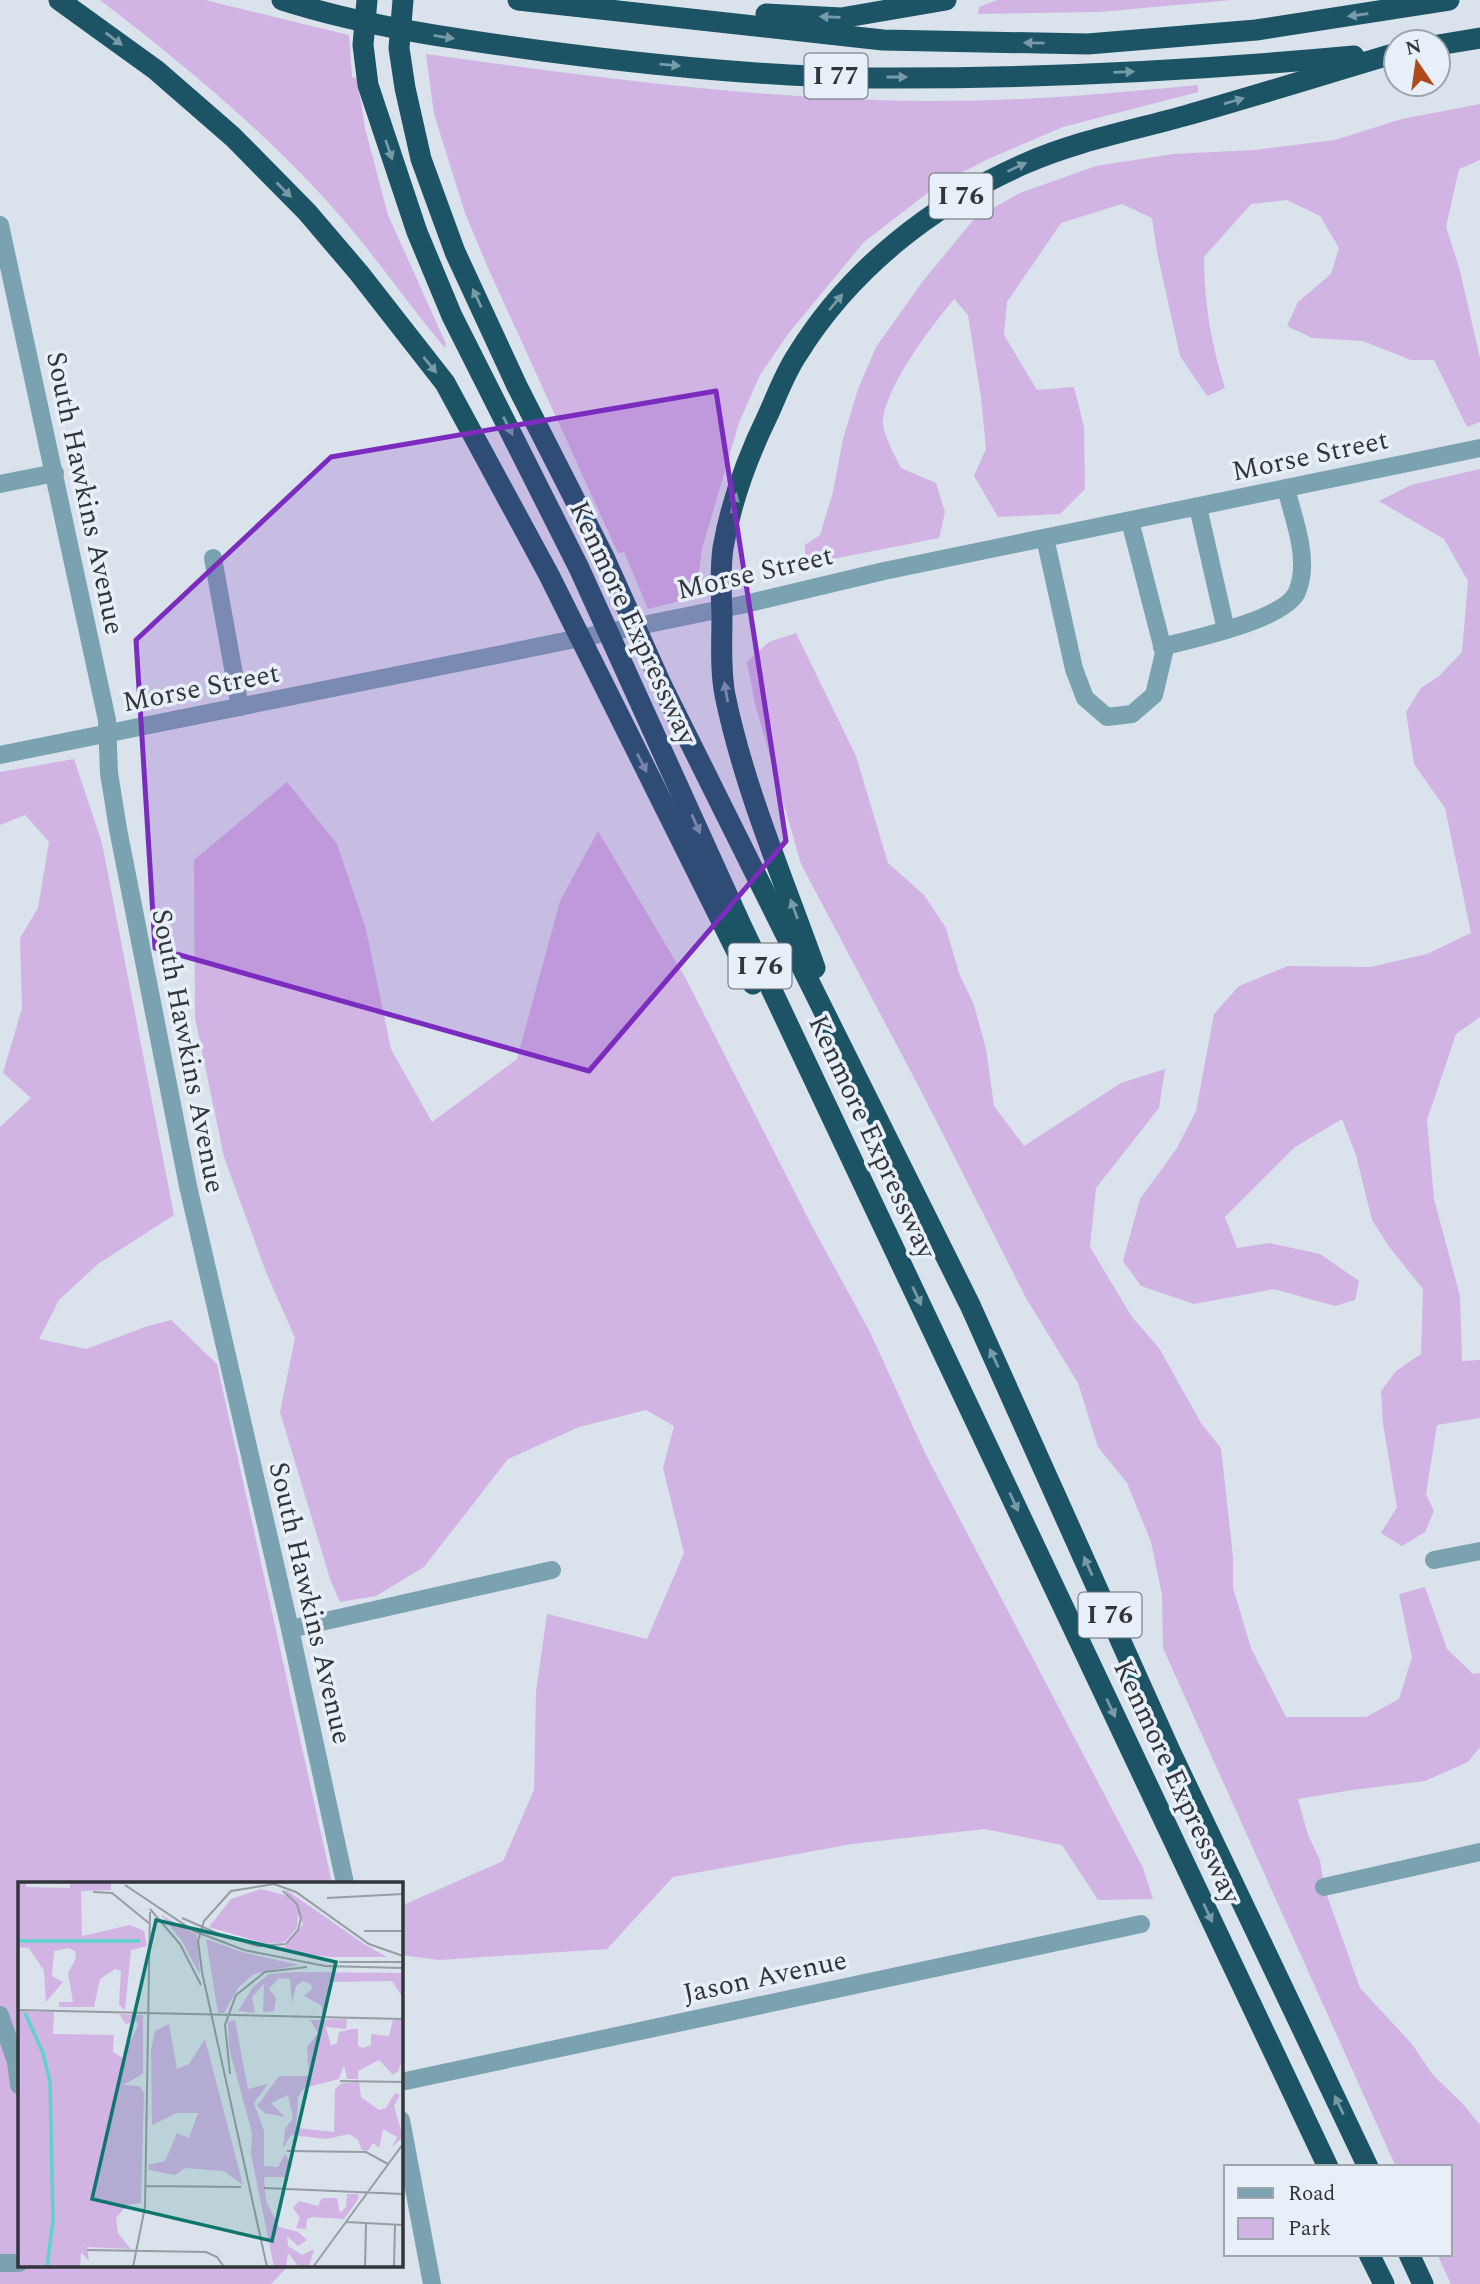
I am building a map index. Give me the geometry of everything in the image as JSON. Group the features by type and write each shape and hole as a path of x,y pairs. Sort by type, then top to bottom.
{"highway":[{"path":"59,0 156,70 233,137 307,212 445,383 549,575 768,1012 887,1235"},
{"name":"I 77","path":"282,0 318,12 443,37 607,59 757,73 865,78 990,77 1201,70 1382,54"},
{"name":"Kenmore Expressway","path":"367,0 363,45 368,85 417,232 452,316 579,568 741,925 1327,2165"},
{"path":"403,0 400,48 405,88 421,159 455,252 517,386 604,557 662,686 850,1065"},
{"name":"I 77","path":"518,0 883,40 1088,44 1256,30 1449,0"},
{"path":"551,3 841,18 946,0"},
{"path":"1452,43 1480,38"},
{"name":"I 76","path":"850,1065 750,788 724,692 721,570 723,547 755,440 796,356 840,296 862,273 910,231 940,209 983,184 1060,149 1181,117 1382,57"},
{"name":"Kenmore Expressway","path":"850,1065 970,1305 1171,1753 1367,2165"},
{"path":"1370,2256 1384,2284"},
{"path":"1410,2256 1423,2284"}],"street":[{"name":"South Hawkins Avenue","path":"0,225 107,720 109,773 118,829 188,1186 290,1629 345,1882"},
{"name":"Morse Street","path":"0,755 728,607 884,571 1480,448"},
{"path":"0,485 55,473"},
{"path":"1162,647 1226,629 1272,612 1288,603 1296,594 1301,577 1300,544 1286,488"},
{"path":"1198,506 1226,629"},
{"path":"1045,538 1074,669 1085,698 1107,717 1132,713 1154,695 1164,653 1130,521"},
{"path":"213,558 240,707"},
{"path":"1434,1560 1480,1550"},
{"path":"290,1629 552,1570"},
{"path":"1324,1886 1480,1852"},
{"name":"Jason Avenue","path":"402,2082 1141,1924"},
{"path":"0,2015 16,2062 18,2077"},
{"path":"402,2125 432,2284"},
{"path":"0,2263 18,2263"}],"highlighted area":[{"path":"716,391 786,841 589,1071 155,948 136,640 331,457"}],"green space":[{"path":"100,0 205,0 349,35 352,77 357,78 365,128 388,215 446,344 445,348 349,227 281,153 162,48"},
{"path":"997,0 1232,0 1099,12 978,14 979,7"},
{"path":"426,54 674,85 798,96 956,101 1025,99 1198,85 1198,92 1063,127 988,159 938,185 864,242 788,334 760,375 739,423 702,549 696,597 648,609 624,552 618,553 465,213 434,114"},
{"path":"1480,104 1480,160 1459,169 1446,227 1459,267 1480,358 1480,422 1467,427 1434,360 1411,360 1363,341 1312,338 1287,326 1298,302 1331,274 1339,248 1320,216 1287,200 1251,204 1204,257 1209,323 1225,388 1207,396 1180,356 1152,218 1122,204 1061,223 1007,302 1004,335 1037,390 1074,387 1084,427 1085,489 1060,514 998,517 974,476 986,449 981,398 968,315 954,299 922,340 901,374 886,407 883,422 887,438 901,468 936,483 945,512 939,538 828,560 805,559 805,545 820,535 833,492 843,439 858,389 876,347 923,281 975,218 1020,193 1096,166 1173,154 1254,150 1335,140 1402,119"},
{"path":"1480,469 1480,1017 1456,1034 1427,1120 1434,1199 1460,1296 1462,1361 1480,1360 1480,1418 1437,1425 1426,1494 1434,1511 1425,1532 1402,1546 1381,1533 1397,1507 1383,1424 1381,1391 1396,1371 1421,1354 1423,1289 1390,1248 1372,1220 1356,1155 1342,1119 1295,1147 1225,1217 1237,1248 1269,1243 1320,1254 1359,1281 1355,1300 1335,1306 1274,1289 1194,1304 1141,1286 1123,1261 1140,1199 1177,1148 1196,1111 1214,1014 1239,986 1288,966 1370,967 1427,954 1471,933 1445,808 1414,764 1406,712 1421,688 1439,676 1462,652 1468,581 1444,539 1379,501 1411,485"},
{"path":"796,633 856,756 888,863 924,895 946,928 959,973 974,1005 986,1049 994,1106 1024,1146 1121,1083 1165,1069 1159,1108 1096,1188 1090,1247 1132,1317 1159,1348 1201,1423 1221,1448 1233,1557 1233,1588 1251,1648 1286,1717 1366,1717 1399,1699 1412,1657 1399,1594 1425,1587 1447,1649 1473,1674 1480,1673 1480,1747 1468,1762 1425,1781 1298,1799 1308,1835 1320,1860 1324,1887 1360,1988 1412,2044 1433,2075 1480,2125 1480,2284 1451,2284 1438,2256 1452,2256 1452,2165 1395,2165 1163,1648 1162,1595 1151,1542 1127,1483 1098,1447 1078,1383 1026,1298 801,864 755,704 747,662 769,642"},
{"path":"74,759 102,843 174,1215 98,1264 59,1300 39,1339 86,1349 171,1320 217,1364 332,1882 18,1882 18,2266 288,2266 271,2284 0,2284 0,1127 31,1098 3,1073 22,1008 20,938 38,908 49,842 25,815 0,825 0,772"},
{"path":"287,782 337,844 366,929 391,1049 432,1122 517,1059 560,901 598,831 685,977 813,1228 870,1332 925,1453 1143,1868 1153,1899 1098,1900 1062,1845 985,1829 852,1844 673,1877 607,1949 439,1960 402,1955 402,1906 503,1861 534,1790 536,1692 547,1614 647,1639 684,1553 663,1468 674,1426 646,1410 579,1427 508,1459 424,1567 376,1596 340,1602 331,1582 280,1412 295,1338 266,1272 224,1157 195,1018 194,860"}]}
